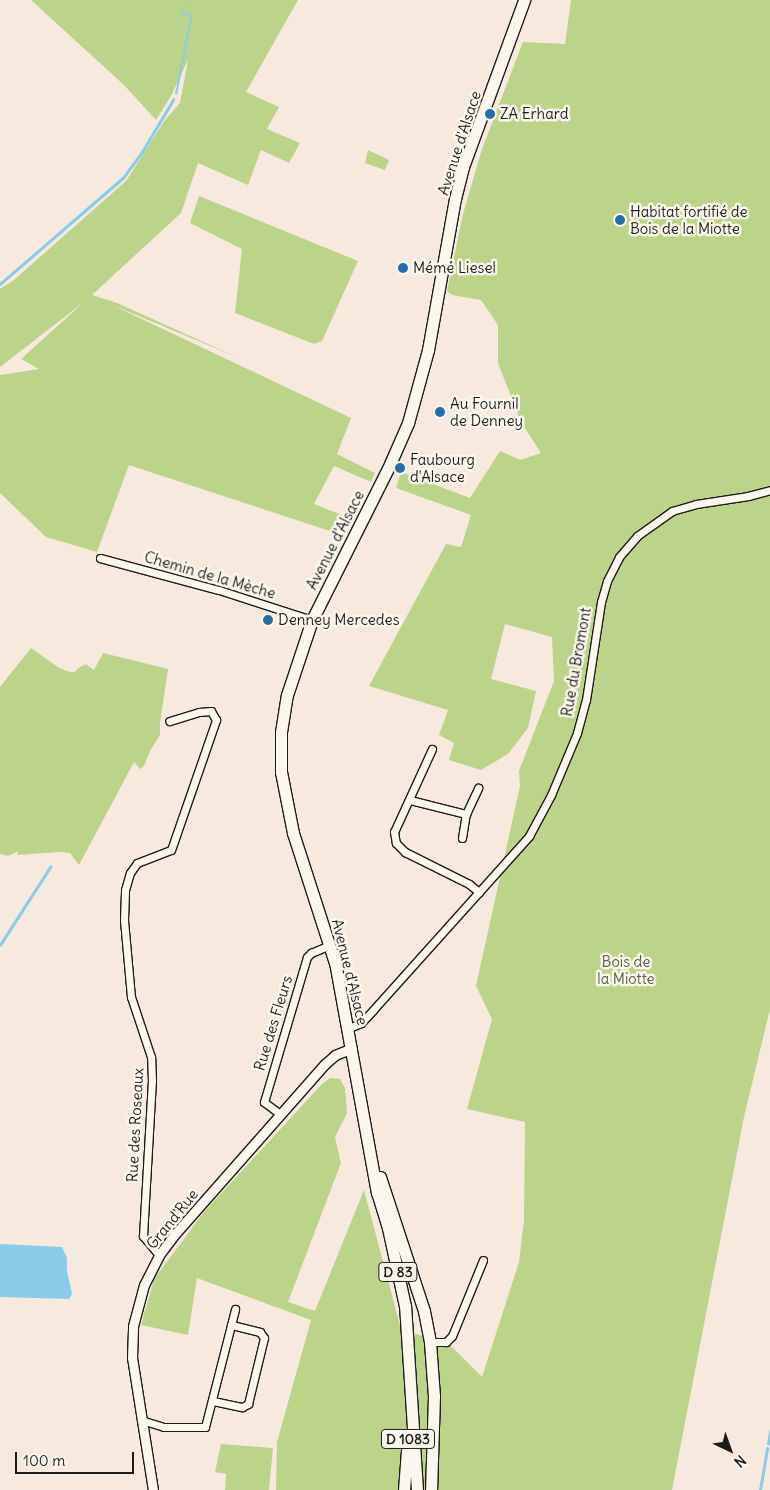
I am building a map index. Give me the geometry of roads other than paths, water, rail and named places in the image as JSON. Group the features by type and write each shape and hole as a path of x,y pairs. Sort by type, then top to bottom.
{"main road":[{"name":"Avenue d'Alsace","path":"412,1388 405,1306 388,1228 377,1193 349,1028 330,945 293,833 280,772 281,732 287,695 312,620 390,464 408,423 424,367 455,198 463,168 524,0"},
{"name":"Avenue d'Alsace","path":"372,1158 424,1311 430,1342"},
{"name":"D 83","path":"430,1342 434,1396 431,1490"},
{"name":"D 83","path":"412,1388 417,1490"},
{"name":"D 1083","path":"404,1490 412,1388"}],"street":[{"name":"Rue du Bromont","path":"349,1028 361,1023 529,836 551,795 577,733 586,700 601,602 607,581 618,557 637,536 672,511 696,504 748,496 770,490"},
{"name":"Chemin de la Mèche","path":"100,558 219,590 312,620"},
{"name":"Rue des Roseaux","path":"159,1254 142,1236 152,1081 151,1057 130,997 124,920 125,890 130,873 137,863 171,850 216,720 211,711 169,721"},
{"path":"432,750 394,832 396,843 405,852 469,884 479,892"},
{"path":"462,838 466,814 478,788"},
{"path":"410,800 466,814"},
{"name":"Rue des Fleurs","path":"280,1114 264,1102 307,957 311,953 330,945"},
{"name":"Grand'Rue","path":"153,1490 132,1358 133,1326 144,1285 159,1254 174,1235 280,1114 325,1064 335,1055 352,1048"},
{"path":"430,1342 446,1342 452,1336 483,1260"},
{"path":"141,1420 164,1427 202,1428 208,1423 235,1309"},
{"path":"213,1401 242,1407 248,1404 264,1338 260,1332 231,1324"}],"water":[{"path":"189,0 182,12 191,14 192,17 177,95 175,94 190,18 189,15 180,14"},
{"path":"0,1244 62,1247 67,1258 67,1271 72,1294 69,1299 0,1297"}],"waterway":[{"path":"0,284 123,178 142,152 173,100"},
{"path":"0,945 50,867"},
{"path":"768,1444 770,1431"},
{"path":"760,1490 767,1449"}],"place":[{"name":"ZA Erhard","path":"490,114"},
{"name":"Habitat fortifié de Bois de la Miotte","path":"620,220"},
{"name":"Mémé Liesel","path":"403,268"},
{"name":"Au Fournil de Denney","path":"440,412"},
{"name":"Faubourg d'Alsace","path":"400,468"},
{"name":"Denney Mercedes","path":"268,620"}],"park label":[{"name":"Bois de la Miotte","path":"626,970"}]}
